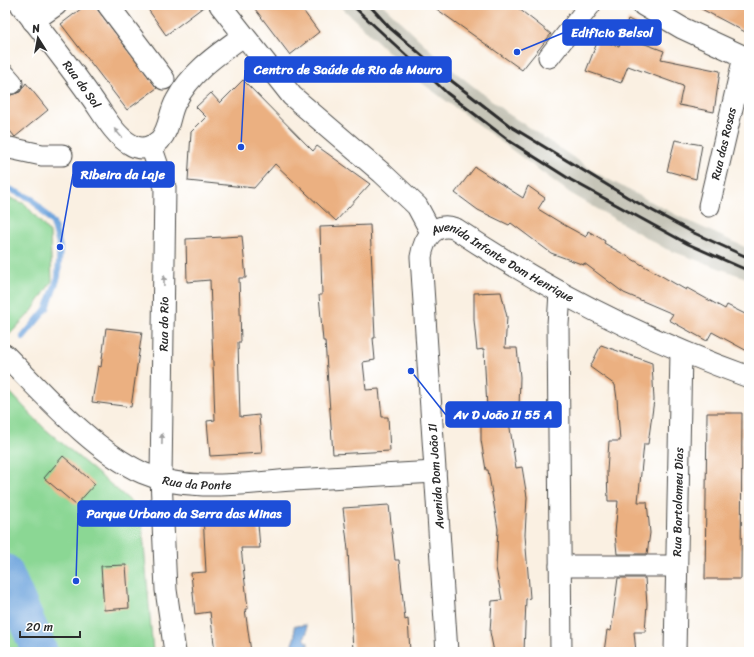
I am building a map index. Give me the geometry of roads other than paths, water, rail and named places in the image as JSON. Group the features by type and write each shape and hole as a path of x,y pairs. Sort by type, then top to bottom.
{"street":[{"path":"27,13 56,5"},
{"path":"108,5 164,79"},
{"name":"Avenida Infante Dom Henrique","path":"220,5 292,96 382,173 417,206 431,232 443,226 456,230 560,292 681,352 749,377"},
{"path":"549,58 590,5"},
{"path":"643,5 682,28 747,58"},
{"name":"Rua do Sol","path":"27,13 128,144 140,148 151,146"},
{"path":"151,146 156,144 165,133 176,101 186,85 205,65 243,36"},
{"name":"Rua das Rosas","path":"709,206 747,58"},
{"name":"Rua do Rio","path":"151,146 165,186 161,478 166,590 175,652"},
{"path":"5,147 42,155 62,155"},
{"name":"Avenida Dom João II","path":"431,232 423,245 421,256 447,652"},
{"path":"560,292 558,333 561,652"},
{"name":"Rua Bartolomeu Dias","path":"675,652 681,352"},
{"name":"Rua da Ponte","path":"5,355 82,430 104,449 143,473 161,478 192,484 210,485 435,472"},
{"path":"560,566 676,566"}],"water":[{"path":"306,625 307,632 304,638 308,643 308,650 295,652 292,644 295,636 294,626"}],"waterway":[{"path":"5,187 32,199 53,223 60,247 58,277 47,308 23,337"},
{"path":"5,572 40,652"}],"railway":[{"path":"352,5 447,93 511,142 571,180 688,244 749,271"},
{"path":"369,5 390,28 453,82 510,126 627,197 694,233 749,258"}],"place":[{"name":"Edificio Belsol","path":"517,52"},
{"name":"Centro de Saúde de Rio de Mouro","path":"241,147"},
{"name":"Ribeira da Laje","path":"60,247"},
{"name":"Av D João II 55 A","path":"411,371"},
{"name":"Parque Urbano da Serra das Minas","path":"76,581"}]}
